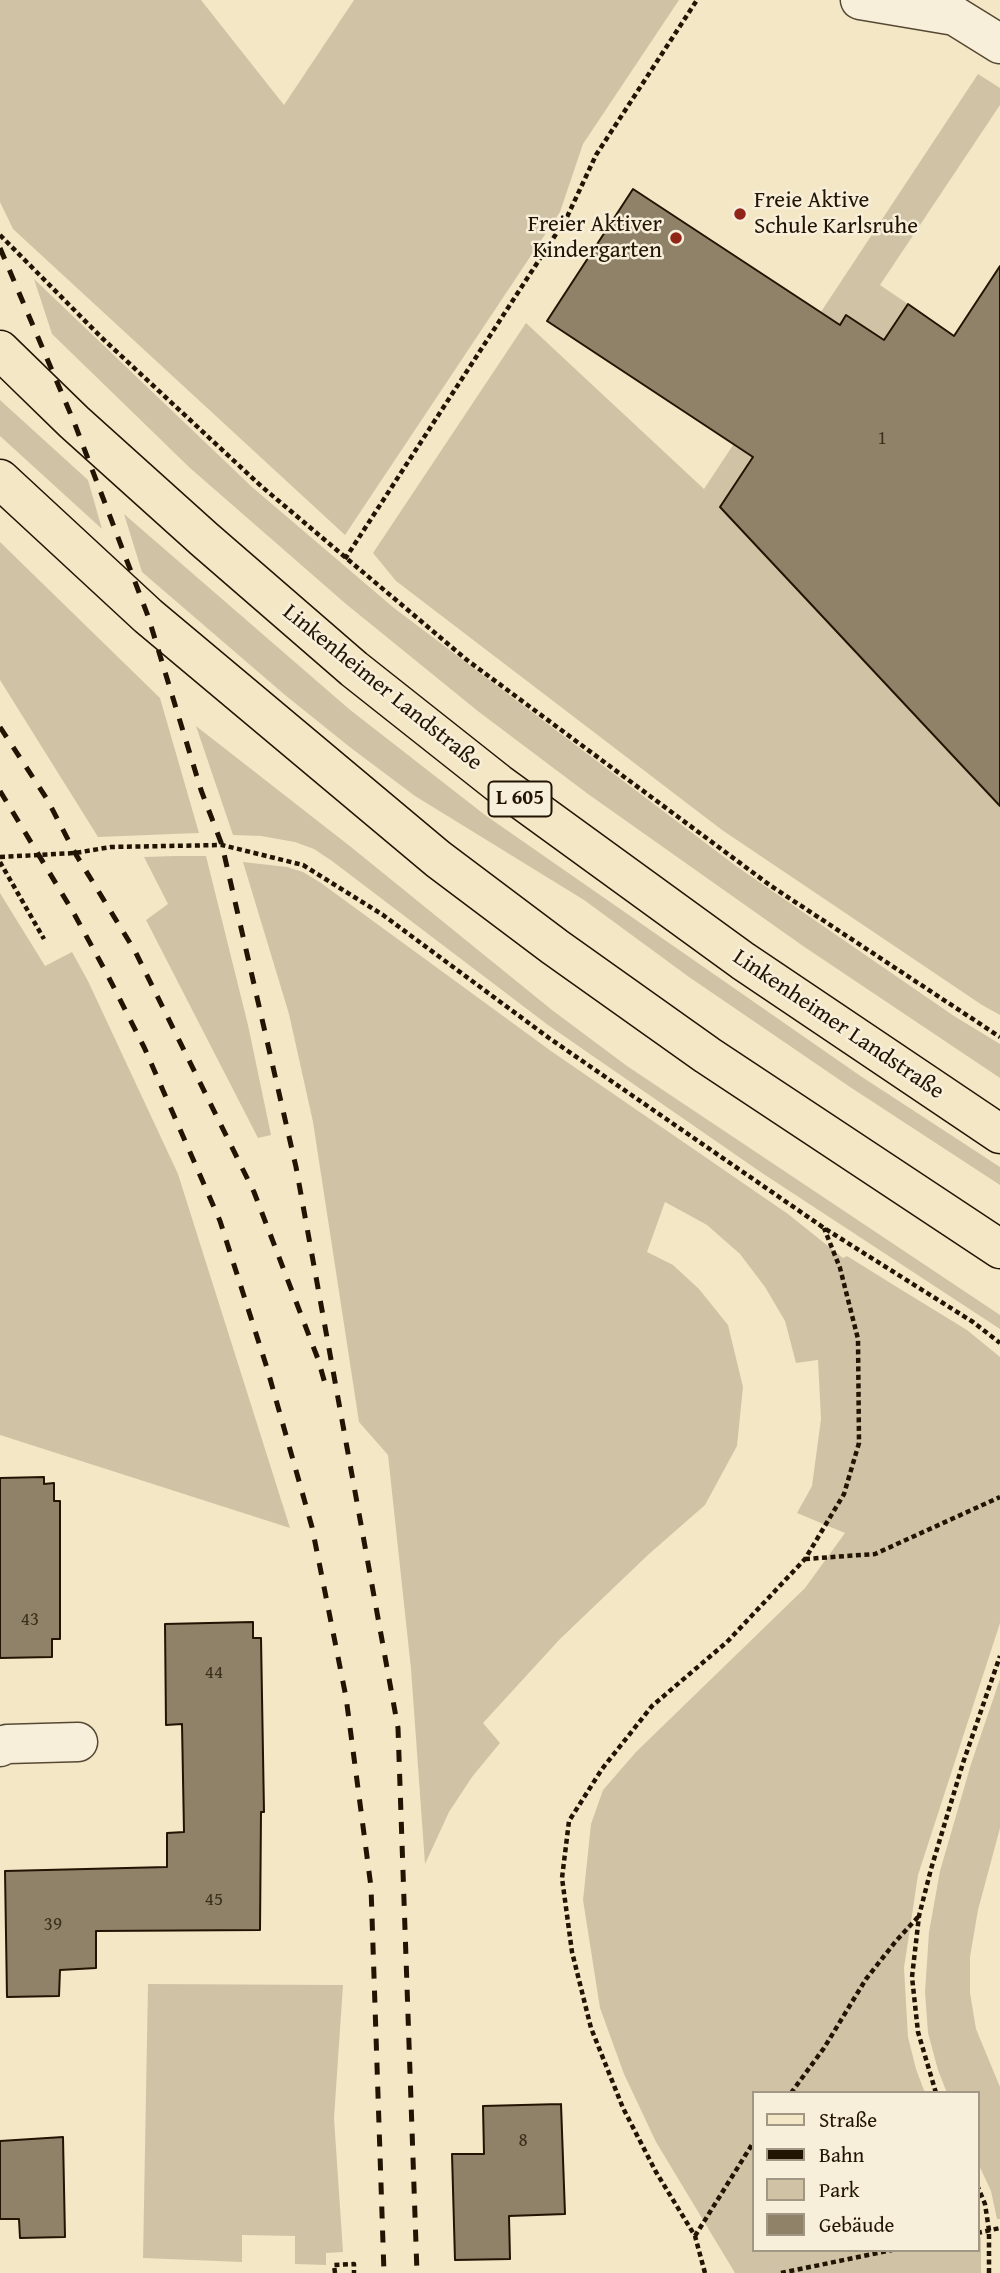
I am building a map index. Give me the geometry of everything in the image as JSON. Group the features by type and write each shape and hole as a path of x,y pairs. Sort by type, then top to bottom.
{"main road":[{"name":"Linkenheimer Landstraße","path":"0,350 74,422 254,583 354,669 498,783 743,961 1000,1134"},
{"path":"0,479 148,616 368,802 489,898 707,1055 997,1250"}],"street":[{"path":"860,0 955,16 1000,44"},
{"path":"0,1747 7,1744 78,1742"}],"path":[{"path":"345,559 567,217 596,155 697,0"},
{"path":"0,235 112,348 261,486 467,660 771,886 1000,1037"},
{"path":"44,939 0,860 111,847 222,845 303,865 383,915 550,1038 824,1228 973,1322 1000,1343"},
{"path":"705,2273 695,2236 656,2172 623,2108 591,2028 572,1952 562,1878 569,1821 602,1769 652,1706 727,1642 805,1559 844,1494 859,1443 858,1339 840,1268 824,1228"},
{"path":"805,1559 874,1554 1000,1497"},
{"path":"935,2091 918,2032 912,1977 919,1916 963,1763 1000,1656"},
{"path":"792,2091 824,2048 866,1979 919,1916"},
{"path":"695,2236 752,2145"},
{"path":"979,2190 985,2204 989,2230 989,2273"},
{"path":"979,2232 1000,2228"},
{"path":"781,2273 882,2252"},
{"path":"335,2273 334,2265 354,2264 354,2273"}],"green space":[{"path":"0,0 201,0 284,105 354,0 679,0 583,144 560,212 345,535 13,229 0,202"},
{"path":"978,74 1000,88 1000,105 880,285 908,304 884,340 846,315 720,507 997,804 1000,800 1000,1015 722,830 396,581 373,553 526,323 704,489"},
{"path":"34,279 252,487 394,608 736,866 954,1016 1000,1044 1000,1078 803,946 588,794 479,712 346,604 190,468 52,334"},
{"path":"0,400 88,480 102,529 0,436"},
{"path":"124,514 349,709 485,815 859,1075 1000,1167 1000,1185 689,977 584,900 415,796 351,748 142,572"},
{"path":"0,542 160,698 199,833 98,837 0,680"},
{"path":"196,726 552,1010 627,1066 1000,1315 1000,1329 762,1173 548,1025 314,849 295,842 261,836 233,835"},
{"path":"206,856 248,1025 271,1135 258,1138 146,920 168,904 144,857"},
{"path":"243,862 287,867 303,872 321,883 551,1051 788,1214 843,1258 847,1256 967,1330 1000,1357 1000,1623 918,1875 904,1968 908,2037 924,2091 752,2091 752,2252 979,2252 979,2230 981,2273 735,2273 656,2142 624,2074 600,2008 583,1900 591,1824 603,1790 636,1752 805,1588 845,1533 797,1513 812,1486 821,1419 818,1360 796,1363 785,1321 765,1287 740,1254 707,1225 665,1202 647,1252 673,1265 699,1289 728,1325 743,1387 737,1446 705,1505 560,1639 483,1723 500,1743 472,1777 449,1812 425,1864 411,1669 388,1455 359,1422 313,1122 289,1014"},
{"path":"0,893 45,966 72,952 178,1174 290,1528 0,1435"},
{"path":"1000,1679 1000,1828 978,1910 970,1957 970,1993 976,2029 1000,2087 1000,2219 997,2219 991,2191 979,2165 979,2091 946,2091 928,2033 925,1992 929,1932 940,1871 971,1764"},
{"path":"148,1984 343,1985 334,2118 343,2252 326,2253 326,2265 295,2264 295,2236 242,2235 242,2262 143,2258"}],"building":[{"path":"633,189 840,325 846,315 884,340 908,304 954,336 1000,266 1000,806 720,507 753,457 547,321"},
{"path":"44,1477 44,1484 54,1483 54,1501 60,1501 60,1639 52,1639 52,1657 0,1658 0,1478"},
{"path":"253,1622 253,1638 261,1638 264,1812 261,1812 260,1930 96,1931 96,1968 60,1970 59,1996 7,1997 5,1871 167,1867 167,1833 184,1832 182,1724 166,1725 165,1624"},
{"path":"561,2104 565,2214 509,2216 510,2259 455,2260 452,2154 484,2154 483,2106"},
{"path":"63,2137 65,2237 20,2238 19,2219 0,2219 0,2141"}],"railway":[{"path":"0,248 74,422 148,616 201,790 222,845 296,1167 398,1728 417,2273"},
{"path":"0,727 47,799 75,853 135,951 254,1192 318,1359 326,1387"},
{"path":"0,791 107,974 144,1047 220,1221 267,1368 312,1527 346,1697 371,1887 384,2273"}],"place":[{"name":"Freie Aktive Schule Karlsruhe","path":"740,214"},
{"name":"Freier Aktiver Kindergarten","path":"676,238"}]}
